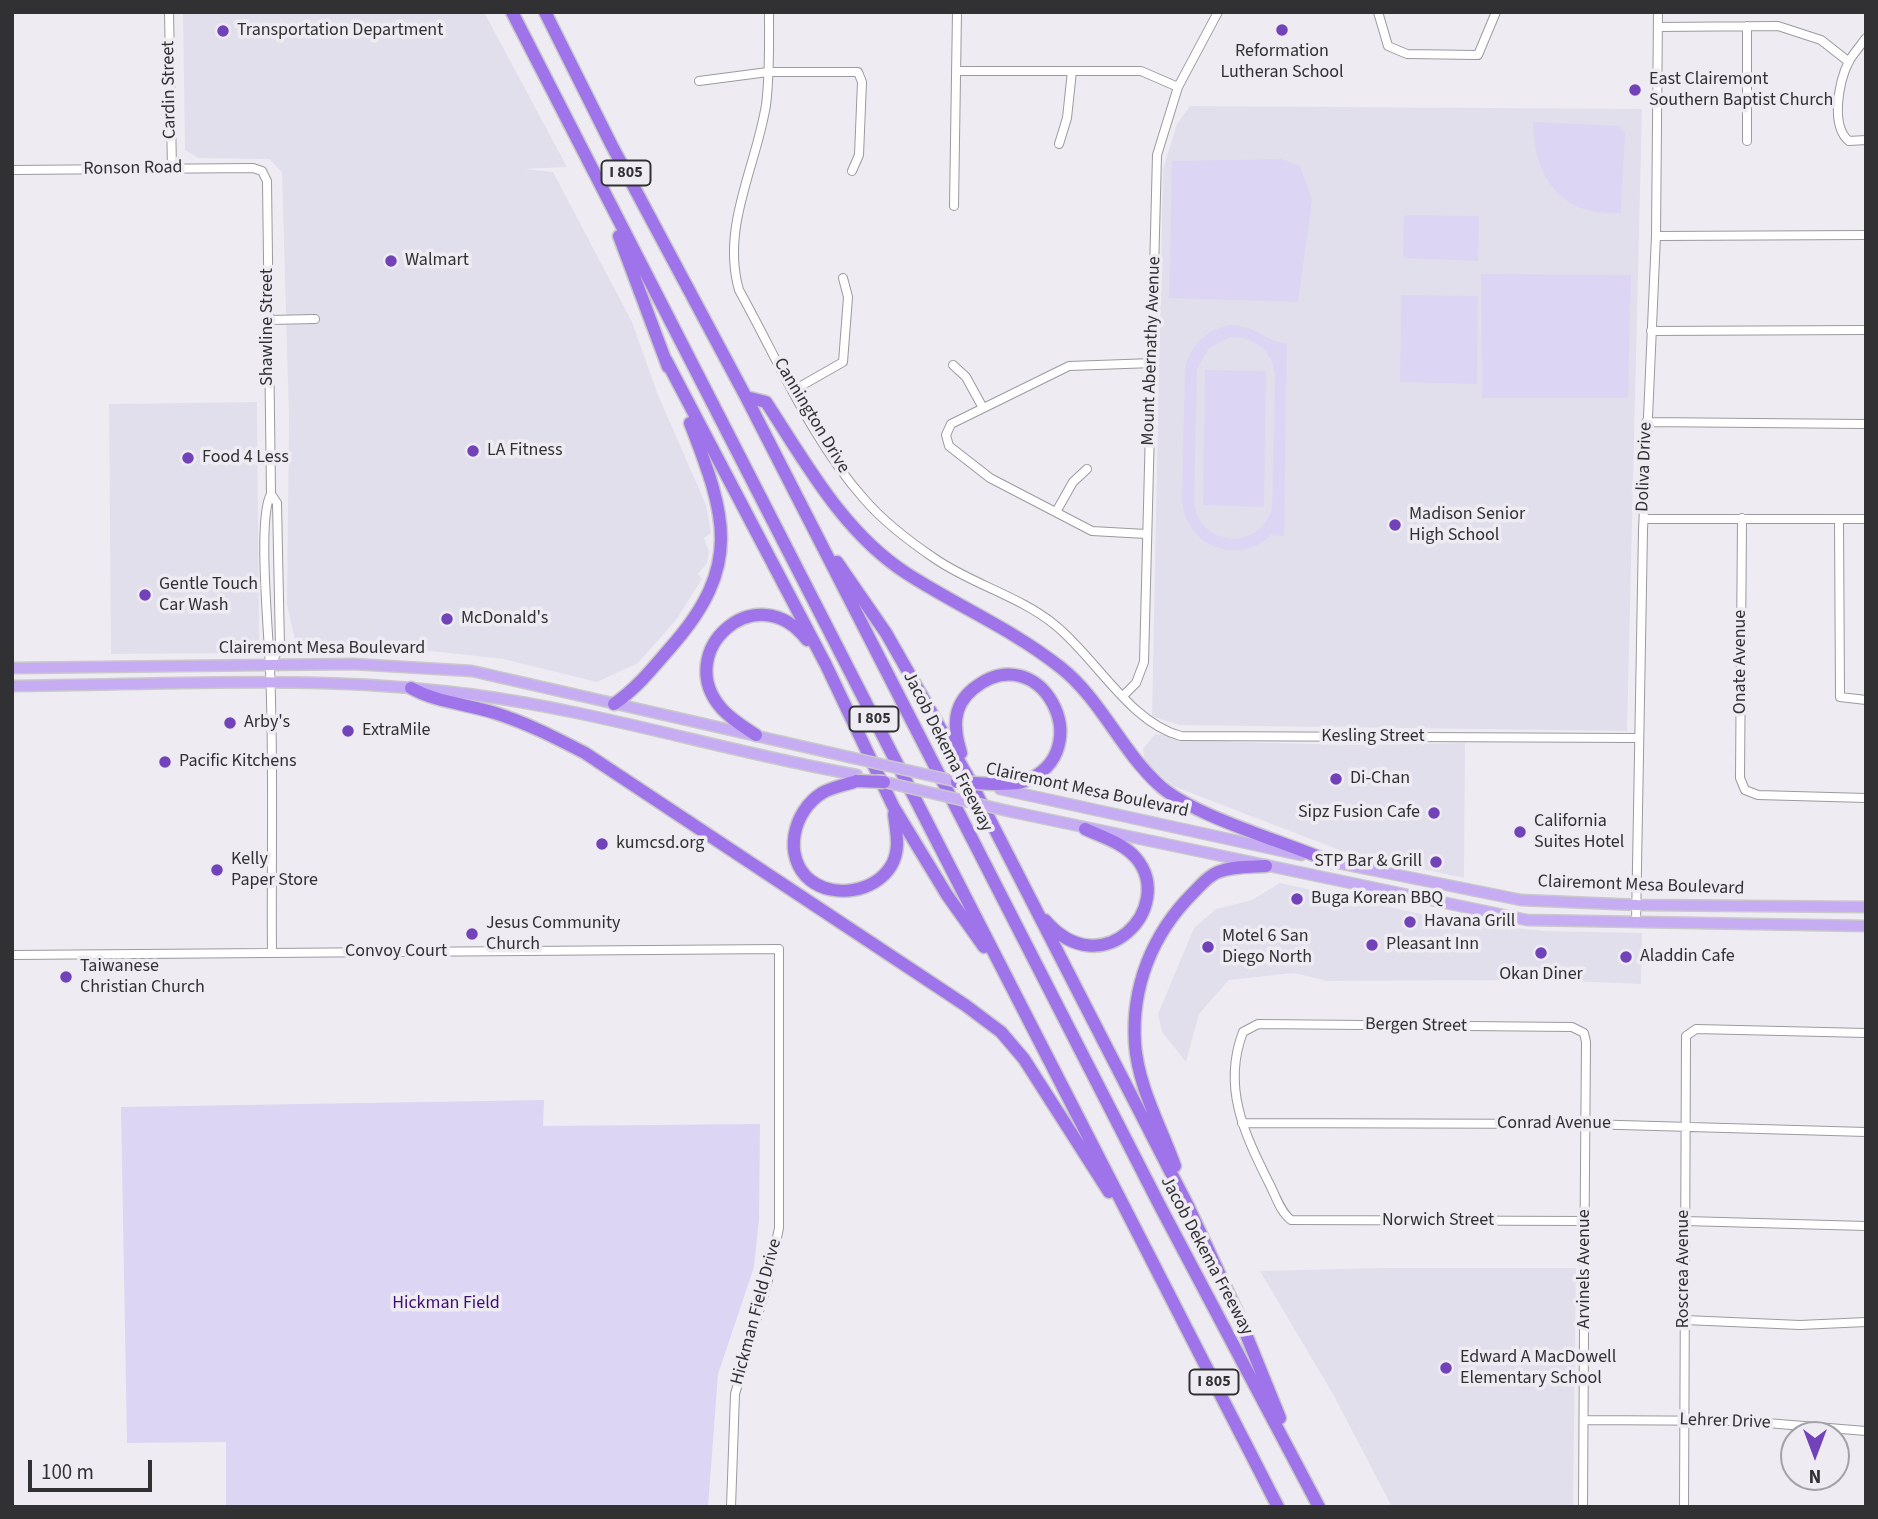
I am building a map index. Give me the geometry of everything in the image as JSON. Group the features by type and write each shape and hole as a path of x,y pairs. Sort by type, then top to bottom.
{"highway":[{"name":"I 805","path":"512,12 1278,1507"},
{"name":"Jacob Dekema Freeway","path":"545,12 612,146 746,397 1161,1208 1319,1507"},
{"path":"597,179 716,491 722,529 716,576 706,603 688,628 630,694 614,705"},
{"path":"666,360 826,665 893,806 947,895 1011,987"},
{"path":"746,397 766,402 830,500 860,534 905,572 993,622 1071,675 1158,785 1207,813 1331,862"},
{"path":"807,517 886,633 962,779 1022,885 1188,1206 1237,1312 1302,1474"},
{"path":"756,735 722,709 710,689 708,658 721,632 743,617 755,614 777,617 799,630 826,665"},
{"path":"997,677 1032,680 1055,702 1060,718 1055,752 1046,767 1024,782 996,786 962,779 954,729 957,710 970,692 982,682 997,677"},
{"path":"411,688 425,696 461,703 534,727 585,753 965,1005 1001,1032 1024,1059 1151,1258"},
{"path":"884,782 857,778 823,793 807,806 795,826 793,855 810,880 841,892 874,884 891,866 898,843 893,806"},
{"path":"1022,885 1046,922 1069,942 1098,946 1132,928 1145,907 1147,897 1143,870 1137,859 1123,846 1085,829"},
{"path":"1188,1206 1141,1078 1135,1043 1136,1005 1143,971 1155,940 1178,908 1210,876 1230,869 1266,866"}],"main road":[{"name":"Clairemont Mesa Boulevard","path":"12,668 353,664 472,671 849,757 962,779"},
{"name":"Clairemont Mesa Boulevard","path":"12,686 270,683 411,688 468,694 544,707 857,778"},
{"name":"Clairemont Mesa Boulevard","path":"884,782 1085,829 1498,916 1527,920 1636,923 1866,926"},
{"name":"Clairemont Mesa Boulevard","path":"996,786 1331,862 1521,900 1638,905 1866,907"}],"street":[{"name":"Cardin Street","path":"169,12 172,169"},
{"name":"Cannington Drive","path":"769,12 765,105 734,233 734,272 739,290 828,451 865,500 895,529 937,560 1053,623 1091,658 1123,696"},
{"path":"954,206 957,12"},
{"name":"Mount Abernathy Avenue","path":"1123,696 1136,684 1144,662 1153,363 1154,177 1167,113 1218,12"},
{"path":"1378,12 1388,46 1406,54 1478,55 1496,12"},
{"name":"Doliva Drive","path":"1636,923 1646,422 1656,236 1658,12"},
{"path":"1747,26 1747,141"},
{"path":"1658,27 1778,26 1804,32 1821,40 1849,62"},
{"path":"1866,38 1849,62 1840,85 1839,128 1849,141 1866,140"},
{"path":"956,71 1142,71 1178,87"},
{"path":"1059,144 1067,118 1072,71"},
{"path":"699,81 768,72 858,72 862,82 859,155 852,171"},
{"name":"Ronson Road","path":"12,170 253,168"},
{"name":"Shawline Street","path":"253,168 262,171 267,181 271,494 266,502 266,536 270,665 272,952"},
{"path":"1656,236 1866,235"},
{"path":"794,390 844,362 848,297 843,278"},
{"path":"269,320 315,319"},
{"path":"1651,331 1866,330"},
{"path":"1146,534 1092,531 990,478 949,446 946,435 951,424 1069,366 1153,363"},
{"path":"953,365 966,377 984,408"},
{"path":"1646,422 1866,424"},
{"path":"1056,512 1073,482 1087,469"},
{"name":"Onate Avenue","path":"1742,518 1740,778 1745,790 1758,795 1866,797"},
{"path":"1644,519 1866,519"},
{"path":"1839,519 1840,697 1866,700"},
{"name":"Kesling Street","path":"1123,696 1151,723 1181,736 1638,738"},
{"name":"Convoy Court","path":"12,955 779,949"},
{"name":"Hickman Field Drive","path":"731,1507 734,1394 768,1280 779,1228 779,949"},
{"name":"Bergen Street","path":"1242,1123 1233,1084 1237,1048 1247,1027 1258,1024 1572,1027 1584,1032"},
{"name":"Roscrea Avenue","path":"1684,1507 1685,1126 1688,1032 1696,1029 1866,1033"},
{"name":"Arvinels Avenue","path":"1583,1507 1584,1032"},
{"name":"Conrad Avenue","path":"1242,1123 1585,1124 1866,1132"},
{"name":"Norwich Street","path":"1242,1123 1248,1141 1291,1220 1585,1222"},
{"path":"1685,1222 1866,1226"},
{"path":"1685,1320 1800,1325 1866,1322"},
{"name":"Lehrer Drive","path":"1584,1420 1684,1420 1866,1431"}],"shaded area":[{"path":"183,12 484,12 567,167 524,169 553,172 632,322 658,395 706,505 711,533 704,538 709,552 707,563 698,574 702,579 676,620 638,663 597,682 503,659 413,649 296,645 287,604 289,418 282,172 269,159 198,158 185,150"},
{"name":"Madison Senior High School","path":"1190,106 1642,109 1627,731 1179,725 1152,716 1163,169 1177,124"},
{"path":"257,402 259,644 250,653 111,654 109,404"},
{"path":"1155,734 1237,742 1351,745 1465,743 1464,878 1347,853 1173,786 1145,762 1143,749"},
{"path":"1280,883 1461,923 1547,931 1642,933 1641,984 1542,980 1327,981 1294,973 1229,980 1199,1014 1186,1062 1162,1032 1158,1014 1194,928 1216,909 1252,900"},
{"name":"Edward A MacDowell Elementary School","path":"1576,1268 1573,1507 1392,1507 1334,1396 1260,1271"}],"green space":[{"path":"1533,122 1619,126 1625,133 1621,213 1582,208 1567,201 1555,190 1539,161"},
{"path":"1281,159 1300,166 1312,200 1298,302 1169,298 1172,161"},
{"path":"1404,215 1479,216 1478,261 1403,258"},
{"path":"1481,274 1631,275 1628,398 1482,398"},
{"path":"1401,295 1478,296 1477,384 1400,382"},
{"path":"1238,325 1287,343 1284,536 1271,535 1258,545 1229,550 1215,547 1192,529 1185,515 1182,499 1185,367 1201,339 1221,327","holes":["1230,337 1239,337 1262,347 1274,368 1272,508 1265,523 1255,532 1242,538 1229,538 1217,535 1206,527 1198,516 1194,500 1197,369 1209,348"]},
{"path":"1205,370 1266,371 1264,507 1203,505"},
{"name":"Hickman Field","path":"544,1100 543,1126 760,1124 759,1219 754,1267 718,1374 708,1507 226,1507 226,1442 127,1443 121,1107"}],"place":[{"name":"Reformation Lutheran School","path":"1282,30"},
{"name":"Transportation Department","path":"223,31"},
{"name":"East Clairemont Southern Baptist Church","path":"1635,90"},
{"name":"Walmart","path":"391,261"},
{"name":"LA Fitness","path":"473,451"},
{"name":"Food 4 Less","path":"188,458"},
{"name":"Madison Senior High School","path":"1395,525"},
{"name":"Gentle Touch Car Wash","path":"145,595"},
{"name":"McDonald's","path":"447,619"},
{"name":"Arby's","path":"230,723"},
{"name":"ExtraMile","path":"348,731"},
{"name":"Pacific Kitchens","path":"165,762"},
{"name":"Di-Chan","path":"1336,779"},
{"name":"Sipz Fusion Cafe","path":"1434,813"},
{"name":"California Suites Hotel","path":"1520,832"},
{"name":"kumcsd.org","path":"602,844"},
{"name":"STP Bar & Grill","path":"1436,862"},
{"name":"Kelly Paper Store","path":"217,870"},
{"name":"Buga Korean BBQ","path":"1297,899"},
{"name":"Havana Grill","path":"1410,922"},
{"name":"Jesus Community Church","path":"472,934"},
{"name":"Pleasant Inn","path":"1372,945"},
{"name":"Motel 6 San Diego North","path":"1208,947"},
{"name":"Okan Diner","path":"1541,953"},
{"name":"Aladdin Cafe","path":"1626,957"},
{"name":"Taiwanese Christian Church","path":"66,977"},
{"name":"Edward A MacDowell Elementary School","path":"1446,1368"}]}
